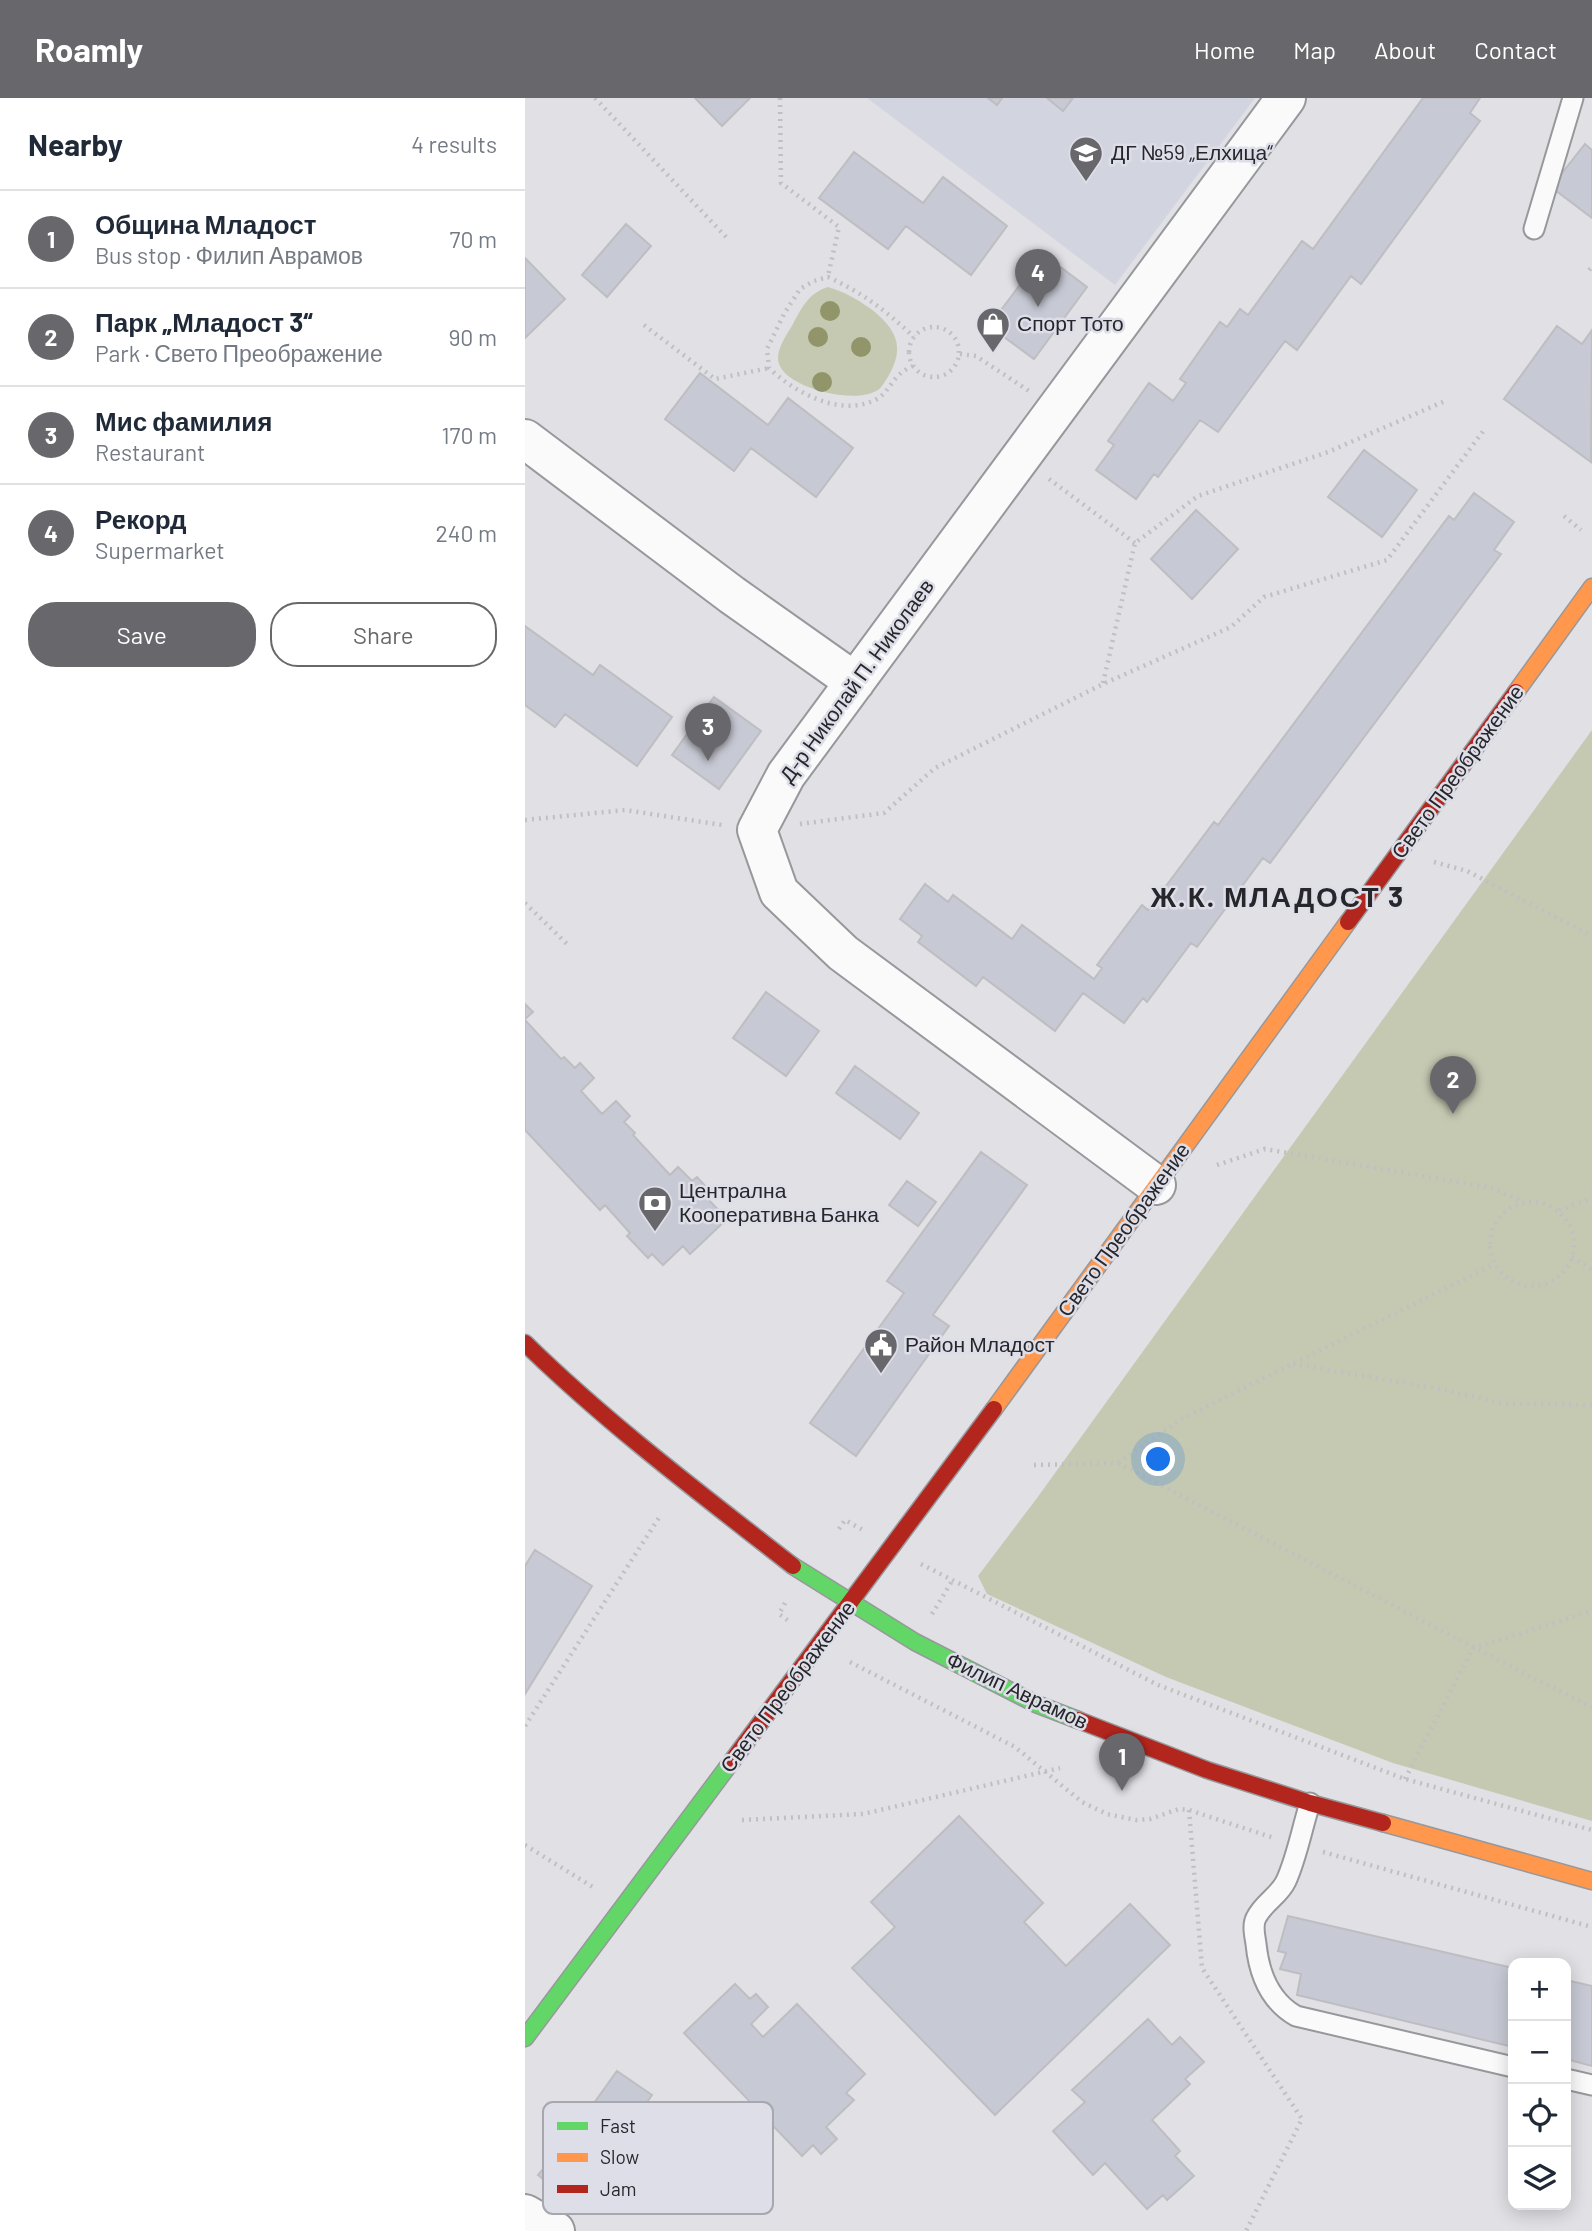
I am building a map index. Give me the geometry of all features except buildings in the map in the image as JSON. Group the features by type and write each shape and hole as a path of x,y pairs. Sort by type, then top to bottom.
{"street":[{"name":"Д-р Николай П. Николаев","path":"758,830 786,775 1286,98"},
{"path":"525,439 732,595 855,682"},
{"name":"Свето Преображение","path":"525,2038 850,1604 1592,587"},
{"path":"758,830 779,892 843,953 1156,1185"},
{"name":"Филип Аврамов","path":"525,1343 556,1373 706,1498 804,1575 932,1651 1036,1704 1207,1769 1310,1803 1592,1881"},
{"path":"525,2214 555,2231"}],"lane":[{"path":"1534,229 1573,98"},
{"path":"1310,1803 1287,1880 1279,1894 1256,1917 1254,1926 1258,1969 1274,1998 1285,2010 1296,2016 1508,2066"},
{"path":"1571,2080 1592,2085"}],"path":[{"path":"594,98 726,237"},
{"path":"780,98 781,183 839,227 828,277"},
{"path":"913,366 900,374 880,398 862,405 822,401 793,388 769,368 767,349 800,289 828,277 858,291 914,337"},
{"path":"645,325 715,379 769,368"},
{"path":"925,328 943,328 955,338 960,354 953,369 947,375 939,377 923,375 913,366 909,354 914,337 925,328"},
{"path":"960,354 976,356 1056,408"},
{"path":"1103,684 1135,543 1198,496 1328,452 1445,401"},
{"path":"525,820 625,810 758,830 884,813 935,768 1103,684 1231,627 1264,597 1387,560 1484,430"},
{"path":"1020,458 1135,543"},
{"path":"1564,516 1581,530"},
{"path":"1400,853 1467,871 1592,936"},
{"path":"525,903 568,945"},
{"path":"1156,1185 1265,1149 1492,1188 1524,1202 1548,1204 1559,1210 1573,1231 1575,1244 1566,1269 1556,1279 1543,1285 1529,1286 1504,1275 1495,1264 1491,1252 1490,1238 1501,1215 1524,1202"},
{"path":"1559,1210 1592,1198"},
{"path":"1572,1257 1592,1270"},
{"path":"1118,1463 1183,1418 1495,1264"},
{"path":"1293,1364 1430,1387 1506,1404 1592,1405"},
{"path":"1034,1465 1118,1463 1592,1707"},
{"path":"525,1726 660,1516"},
{"path":"839,1529 845,1520 861,1528"},
{"path":"940,1575 1158,1685 1405,1779 1592,1830"},
{"path":"945,1593 951,1581"},
{"path":"1405,1779 1473,1648 1592,1611"},
{"path":"779,1614 786,1620"},
{"path":"854,1664 1015,1746 1082,1802 1115,1817 1150,1819 1179,1809 1189,1810 1297,1845 1592,1927"},
{"path":"742,1820 863,1814 1060,1768"},
{"path":"1189,1810 1202,1968 1302,2119 1246,2231"},
{"path":"525,1845 596,1889"}],"shaded area":[{"name":"ДГ №59 „Елхица“","path":"867,98 1255,98 1115,285"}],"green space":[{"path":"828,287 851,296 871,309 894,335 897,353 894,363 882,386 873,393 858,396 823,392 791,378 781,369 778,354 786,336 807,301"},
{"path":"1592,730 1592,1821 1393,1763 1166,1677 987,1594 978,1576"}],"traffic: fast":[{"path":"793,1566 915,1642 1036,1704 1078,1720"},
{"path":"525,2038 732,1761"}],"traffic: slow":[{"path":"1516,692 1592,587"},
{"path":"994,1409 1348,922"},
{"path":"1383,1823 1592,1881"}],"traffic: jam":[{"path":"1348,922 1516,692"},
{"path":"525,1343 622,1430 793,1566"},
{"path":"732,1761 994,1409"},
{"path":"1078,1720 1207,1770 1383,1823"}],"place":[{"name":"ДГ №59 „Елхица“","path":"1086,183"},
{"name":"Рекорд","path":"1038,307"},
{"name":"Спорт Тото","path":"993,354"},
{"name":"Мис фамилия","path":"708,761"},
{"name":"Парк „Младост 3“","path":"1453,1114"},
{"name":"Централна Кооперативна Банка","path":"655,1233"},
{"name":"Район Младост","path":"881,1375"},
{"name":"Община Младост","path":"1122,1791"}],"district":[{"name":"Ж.К. МЛАДОСТ 3","path":"1278,897"}]}
